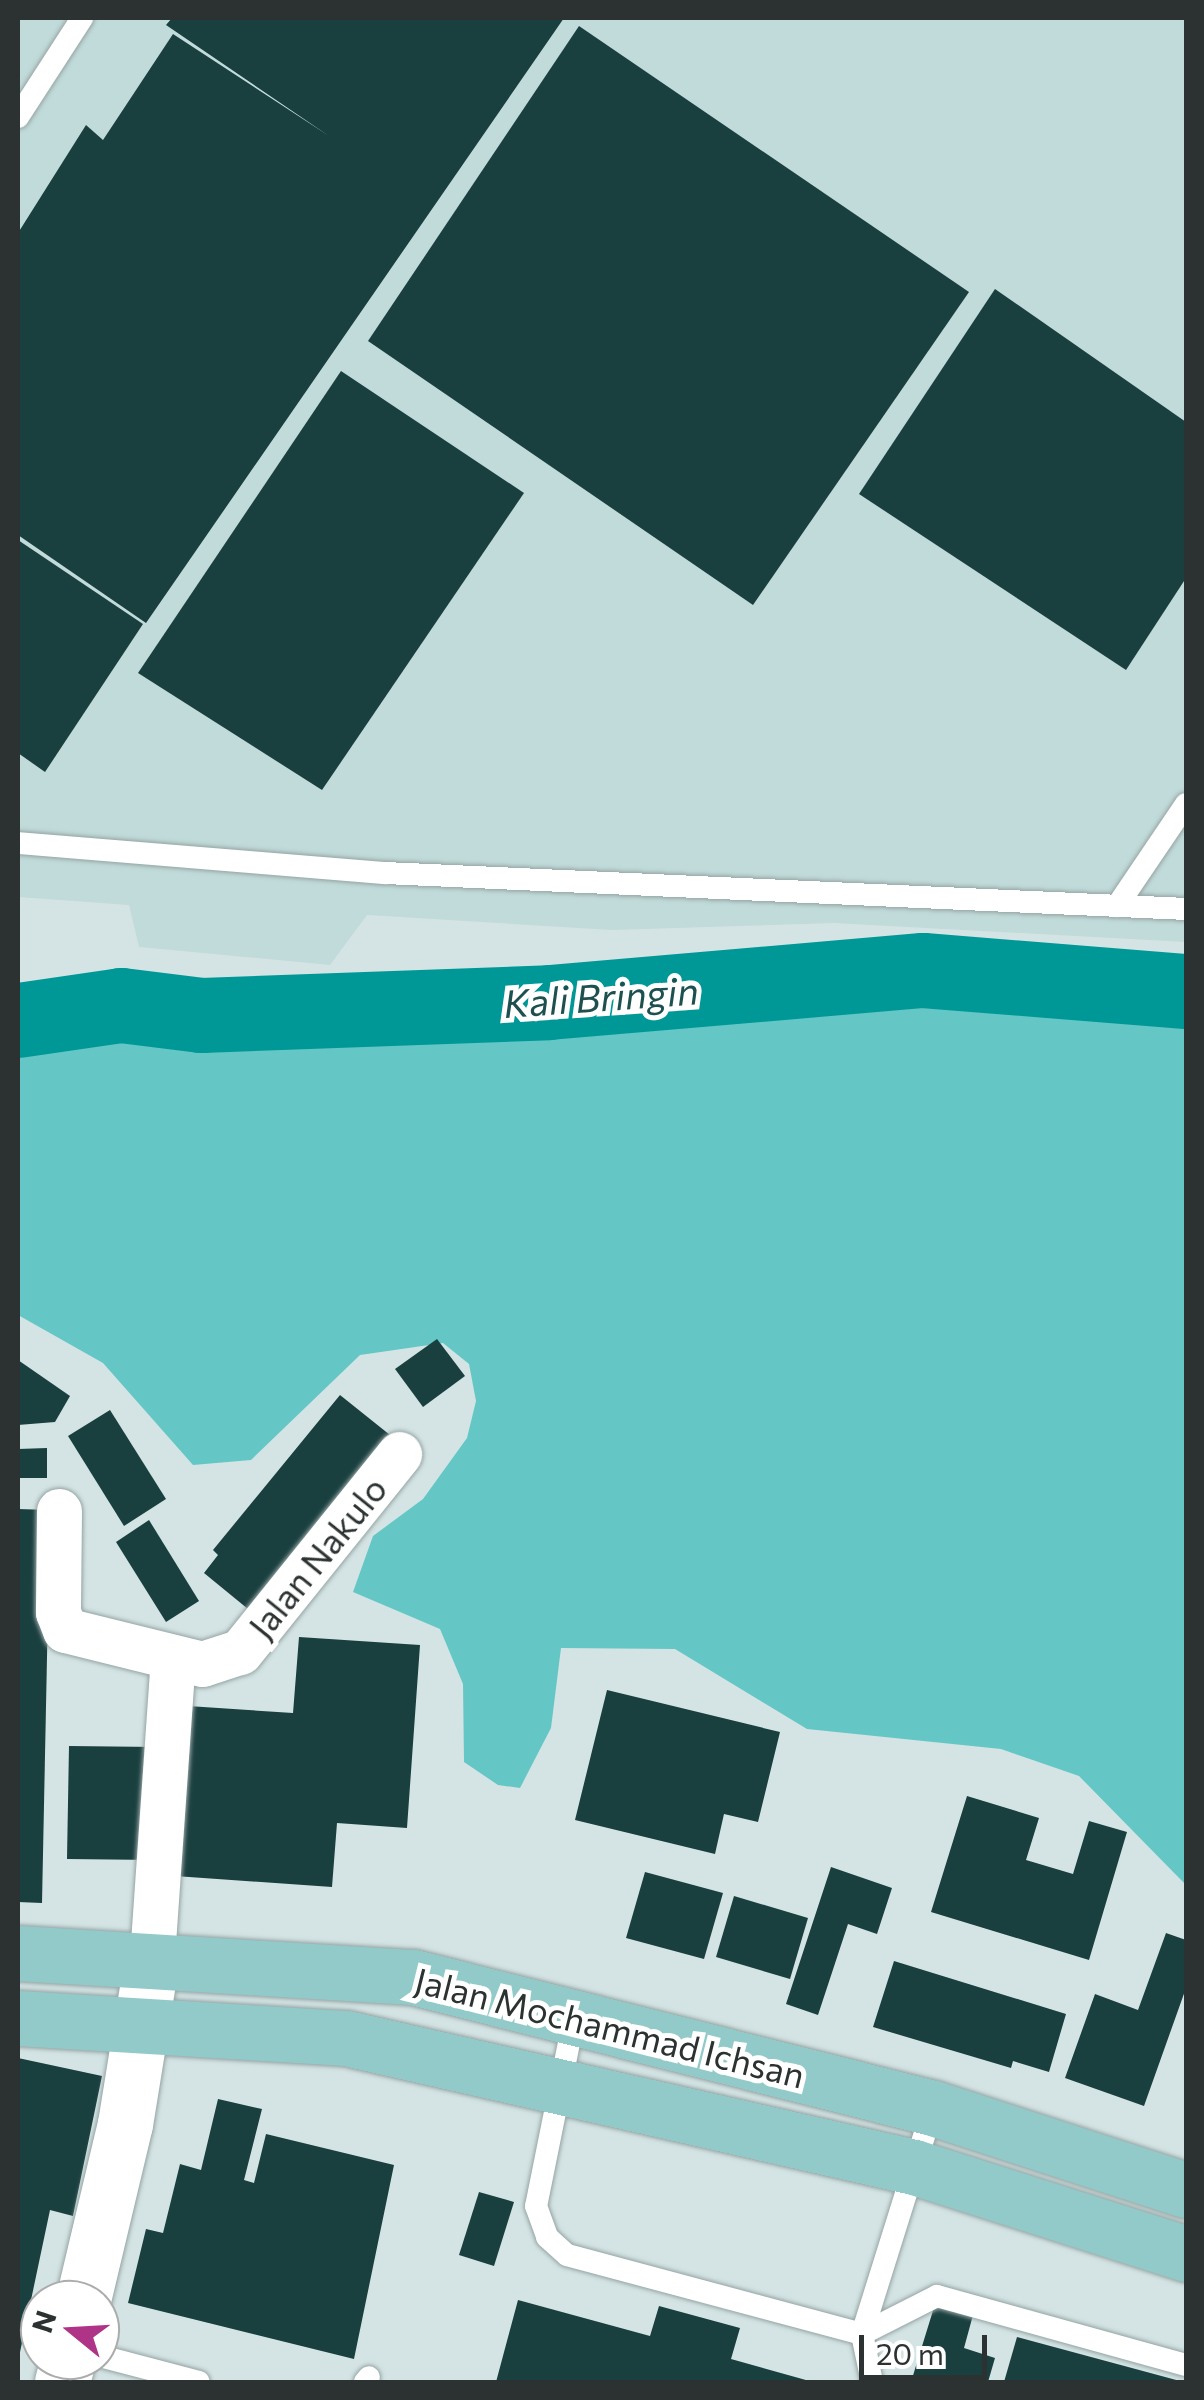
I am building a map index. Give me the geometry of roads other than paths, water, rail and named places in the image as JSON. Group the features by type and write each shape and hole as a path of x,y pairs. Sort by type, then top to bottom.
{"main road":[{"name":"Jalan Mochammad Ichsan","path":"18,1954 152,1958 413,1976 932,2108 1186,2190"},
{"name":"Jalan Mochammad Ichsan","path":"18,2018 141,2022 346,2038 914,2167 1186,2254"}],"street":[{"name":"Jalan Nakulo","path":"59,1511 58,1612 65,1630 202,1664 240,1652 399,1454"},
{"path":"87,2280 152,1958 173,1658"}],"lane":[{"path":"18,117 82,18"},
{"path":"1117,906 1186,804"},
{"path":"18,844 385,874 1186,909"},
{"path":"574,2015 556,2088 536,2206 547,2237 567,2255 862,2334 937,2296 1186,2365"},
{"path":"872,2382 862,2334 932,2108"},
{"path":"120,2361 199,2382"}],"waterway":[{"name":"Kali Bringin","path":"18,1020 121,1005 201,1015 549,1002 923,970 1186,991"}]}
